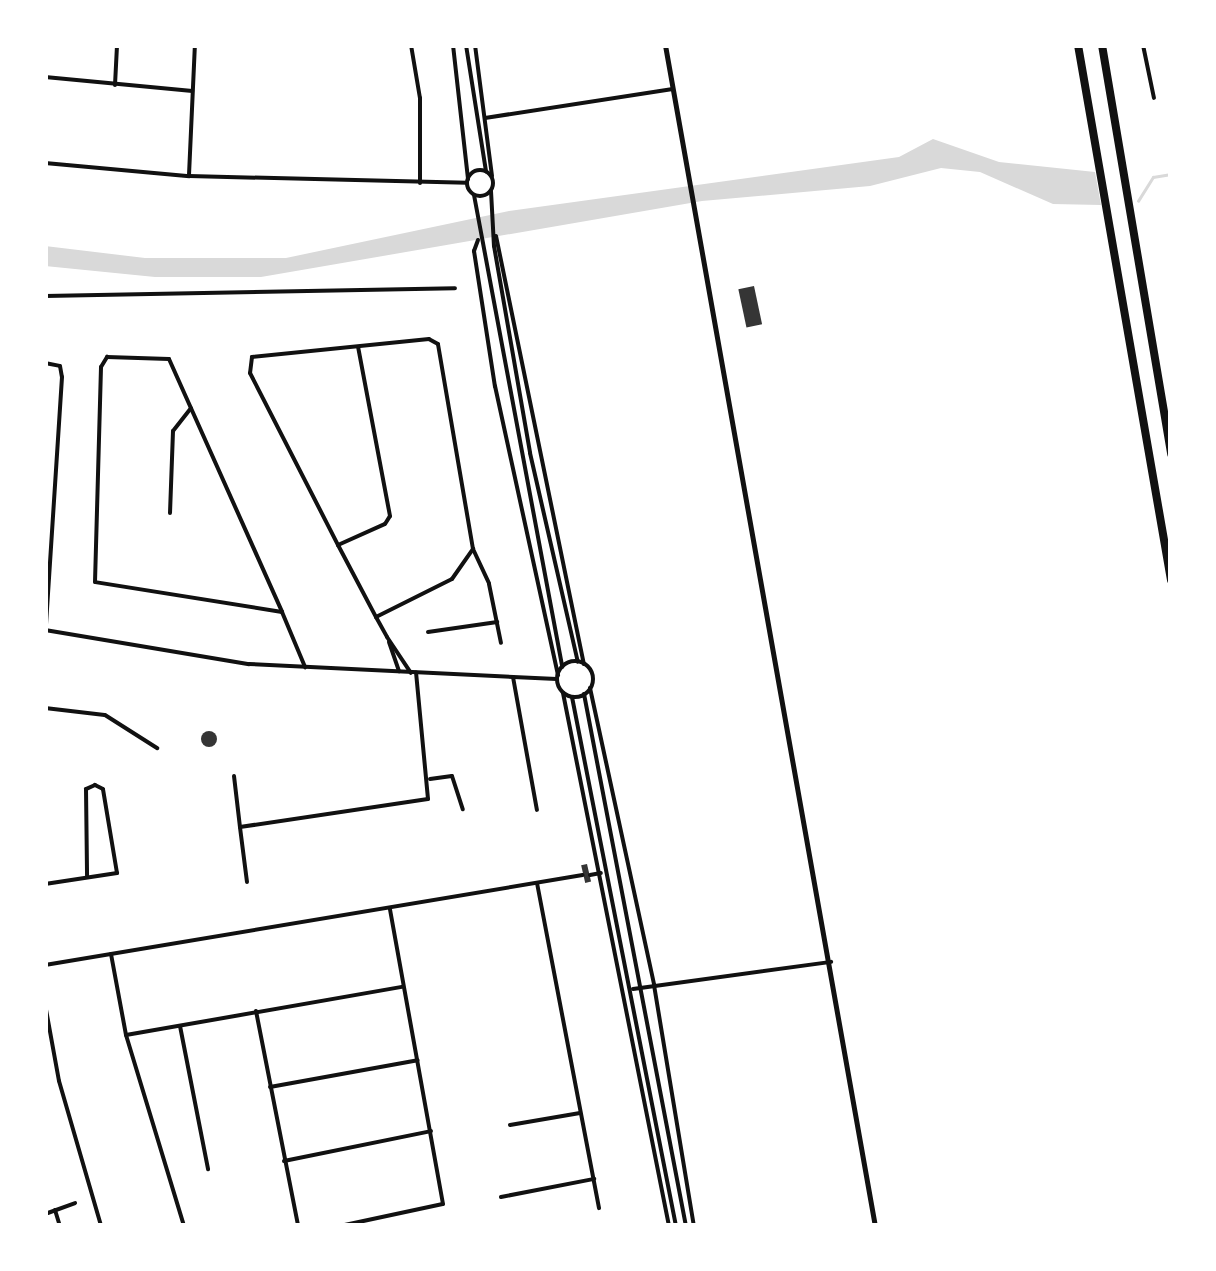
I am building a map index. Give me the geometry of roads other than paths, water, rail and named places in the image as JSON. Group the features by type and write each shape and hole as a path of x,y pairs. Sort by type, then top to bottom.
{"highway":[{"path":"1078,45 1171,580"},
{"path":"1102,45 1171,454"}],"main road":[{"path":"665,45 697,206 875,1226"}],"street":[{"path":"115,85 118,45"},
{"path":"189,176 195,45"},
{"path":"411,45 420,98 420,182"},
{"path":"454,45 467,181 474,195 478,240 562,667 558,677"},
{"path":"466,45 486,171 492,176"},
{"path":"475,45 496,236 581,663 592,677 590,688 654,985 694,1226"},
{"path":"1143,45 1154,98"},
{"path":"45,77 192,91"},
{"path":"485,118 674,88"},
{"path":"45,163 189,176 420,182 467,181 486,171"},
{"path":"474,195 491,191"},
{"path":"478,240 474,252 496,386 564,693 673,1226"},
{"path":"45,296 455,288"},
{"path":"240,827 422,804 430,780 413,673 376,617 248,362 257,355 429,339 438,344 473,548 501,643"},
{"path":"338,545 385,524 390,516 358,347"},
{"path":"282,612 94,582 104,361 113,355 166,356 191,408 282,612 305,667"},
{"path":"45,363 60,366 62,376 45,643"},
{"path":"170,514 173,431 191,408"},
{"path":"376,617 452,579 473,548"},
{"path":"428,632 497,622"},
{"path":"46,630 249,664 558,677"},
{"path":"388,637 399,672"},
{"path":"562,667 581,663"},
{"path":"513,676 537,810"},
{"path":"564,693 572,697 590,688"},
{"path":"584,694 645,987 686,1226"},
{"path":"572,697 633,989 673,1226"},
{"path":"45,708 115,718 157,748"},
{"path":"234,776 247,882"},
{"path":"430,780 452,776 463,808"},
{"path":"45,884 114,876 120,866 103,789 95,785 86,789 87,877"},
{"path":"45,965 601,873"},
{"path":"537,883 600,1208"},
{"path":"340,1226 443,1204 390,909"},
{"path":"111,954 126,1034 184,1226"},
{"path":"633,989 830,962"},
{"path":"126,1034 404,986"},
{"path":"45,1004 59,1081 101,1226"},
{"path":"256,1010 298,1226"},
{"path":"180,1024 208,1168"},
{"path":"270,1087 418,1060"},
{"path":"510,1125 580,1112"},
{"path":"284,1161 430,1132"},
{"path":"500,1197 594,1180"},
{"path":"45,1214 75,1204"},
{"path":"55,1210 60,1226"}],"waterway":[{"path":"1138,201 1153,177 1171,174"}]}
